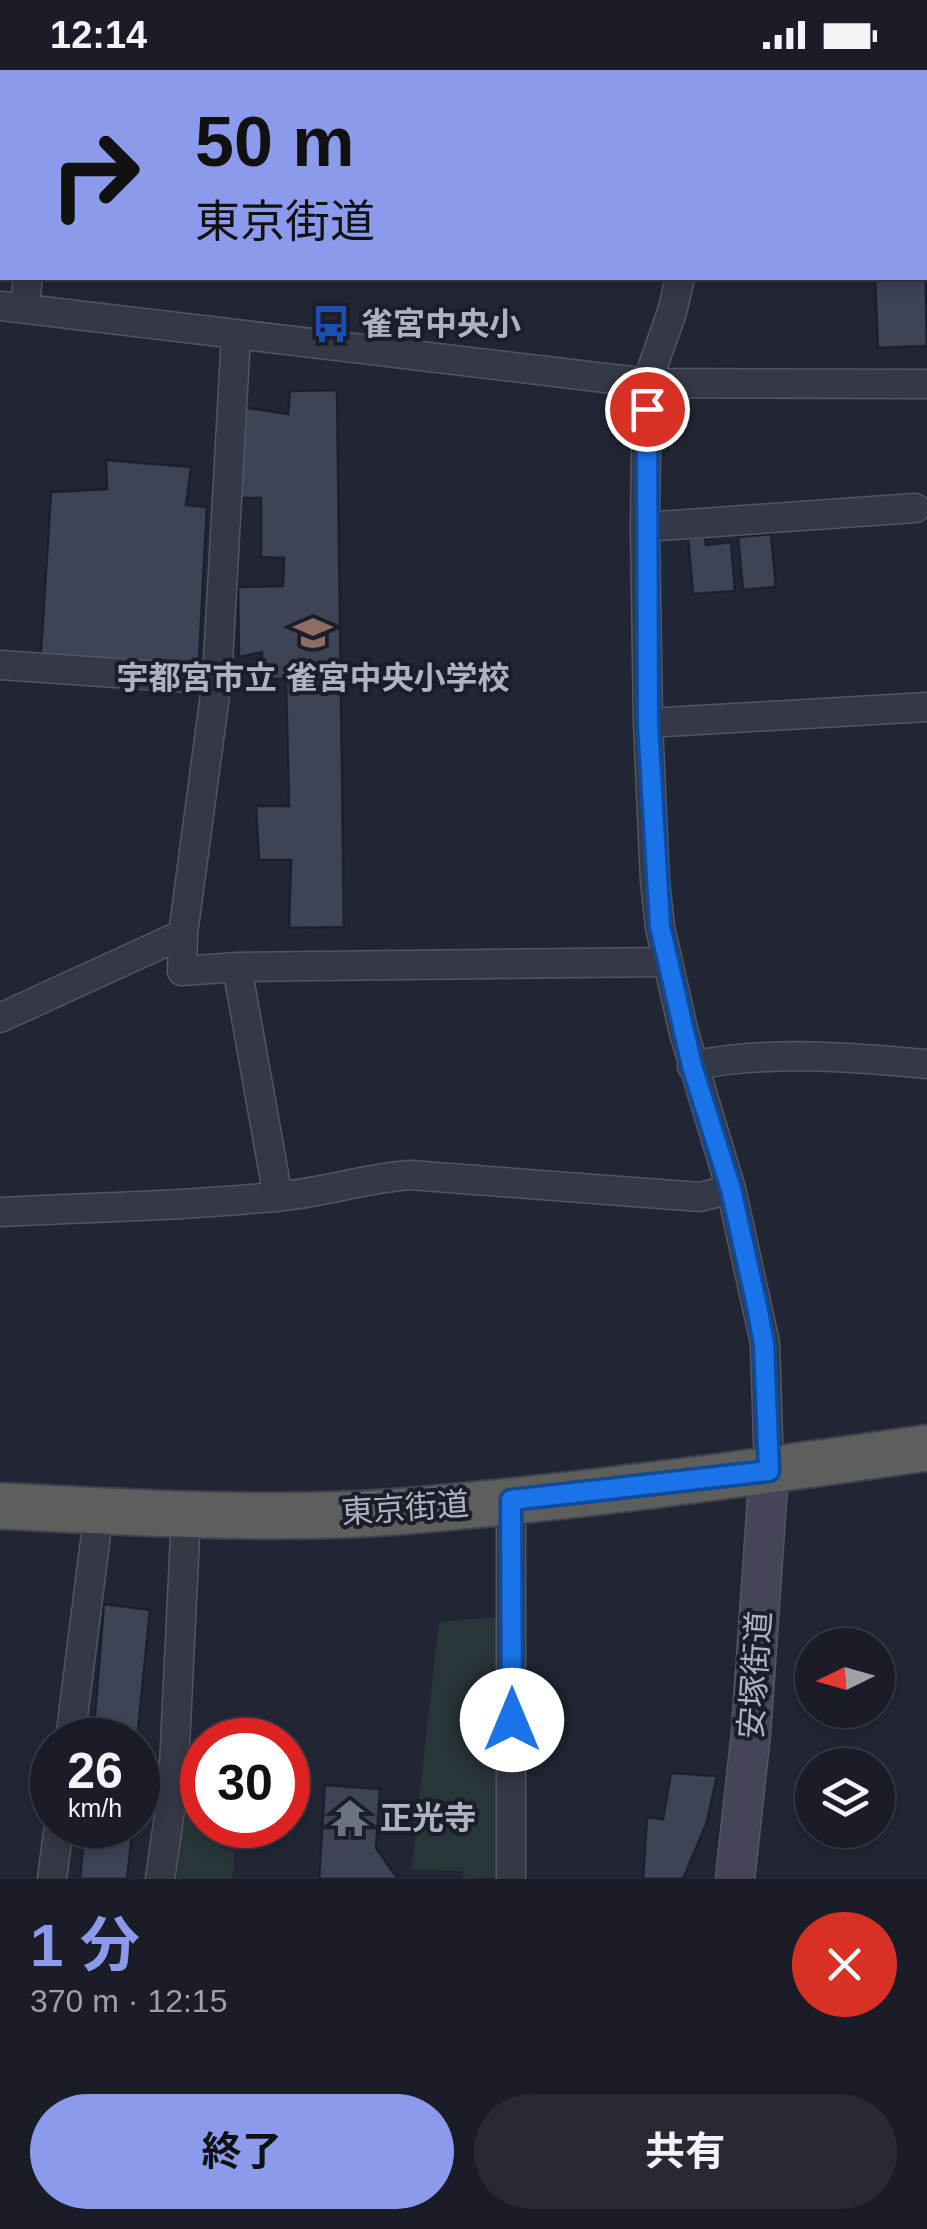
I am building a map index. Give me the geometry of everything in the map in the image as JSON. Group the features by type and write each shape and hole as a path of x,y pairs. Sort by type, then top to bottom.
{"highway":[{"name":"東京街道","path":"0,1506 186,1516 391,1512 769,1471 927,1448"}],"main road":[{"name":"安塚街道","path":"735,1879 750,1753 769,1471"}],"street":[{"path":"27,280 12,308 647,383 927,384"},
{"path":"680,280 647,383 648,723 655,881 668,962 692,1066 731,1189 764,1344 769,1471"},
{"path":"236,335 217,680 183,934 182,971 668,962"},
{"path":"645,527 915,508"},
{"path":"0,665 217,680"},
{"path":"648,723 927,707"},
{"path":"0,1018 183,934"},
{"path":"237,967 278,1197"},
{"path":"692,1066 717,1060 833,1056 927,1064"},
{"path":"0,1212 278,1197 327,1192 371,1178 410,1175 700,1197 731,1189"},
{"path":"511,1500 511,1879"},
{"path":"73,1718 99,1510"},
{"path":"160,1879 173,1788 186,1516"},
{"path":"52,1879 56,1848"}],"shaded area":[{"path":"507,1616 498,1877 464,1879 462,1871 411,1870 439,1622"},
{"path":"180,1819 180,1848 235,1851 232,1879 171,1879"}],"building":[{"path":"875,280 926,280 927,346 878,348"},
{"path":"337,390 344,927 289,928 291,860 259,860 256,806 289,806 286,679 261,679 262,652 239,657 238,587 283,586 284,558 261,557 261,498 240,498 242,407 288,414 290,391"},
{"path":"106,460 191,467 186,505 207,507 198,678 40,667 51,492 107,489"},
{"path":"771,534 776,587 743,590 738,537"},
{"path":"705,537 706,545 731,542 735,591 693,594 688,538"},
{"path":"104,1604 150,1610 139,1718 95,1718"},
{"path":"671,1773 717,1776 707,1822 683,1879 643,1879 647,1817 663,1819"},
{"name":"正光寺","path":"325,1785 380,1789 376,1848 398,1879 319,1879"},
{"path":"83,1848 130,1848 127,1879 80,1879"}],"place":[{"name":"雀宮中央小","path":"331,324"},
{"name":"宇都宮市立 雀宮中央小学校","path":"313,633"},
{"name":"正光寺","path":"350,1818"}],"route":[{"path":"512,1720 511,1500 769,1471 770,1414 757,1306 731,1189 692,1066 660,926 648,723 647,409"}]}
